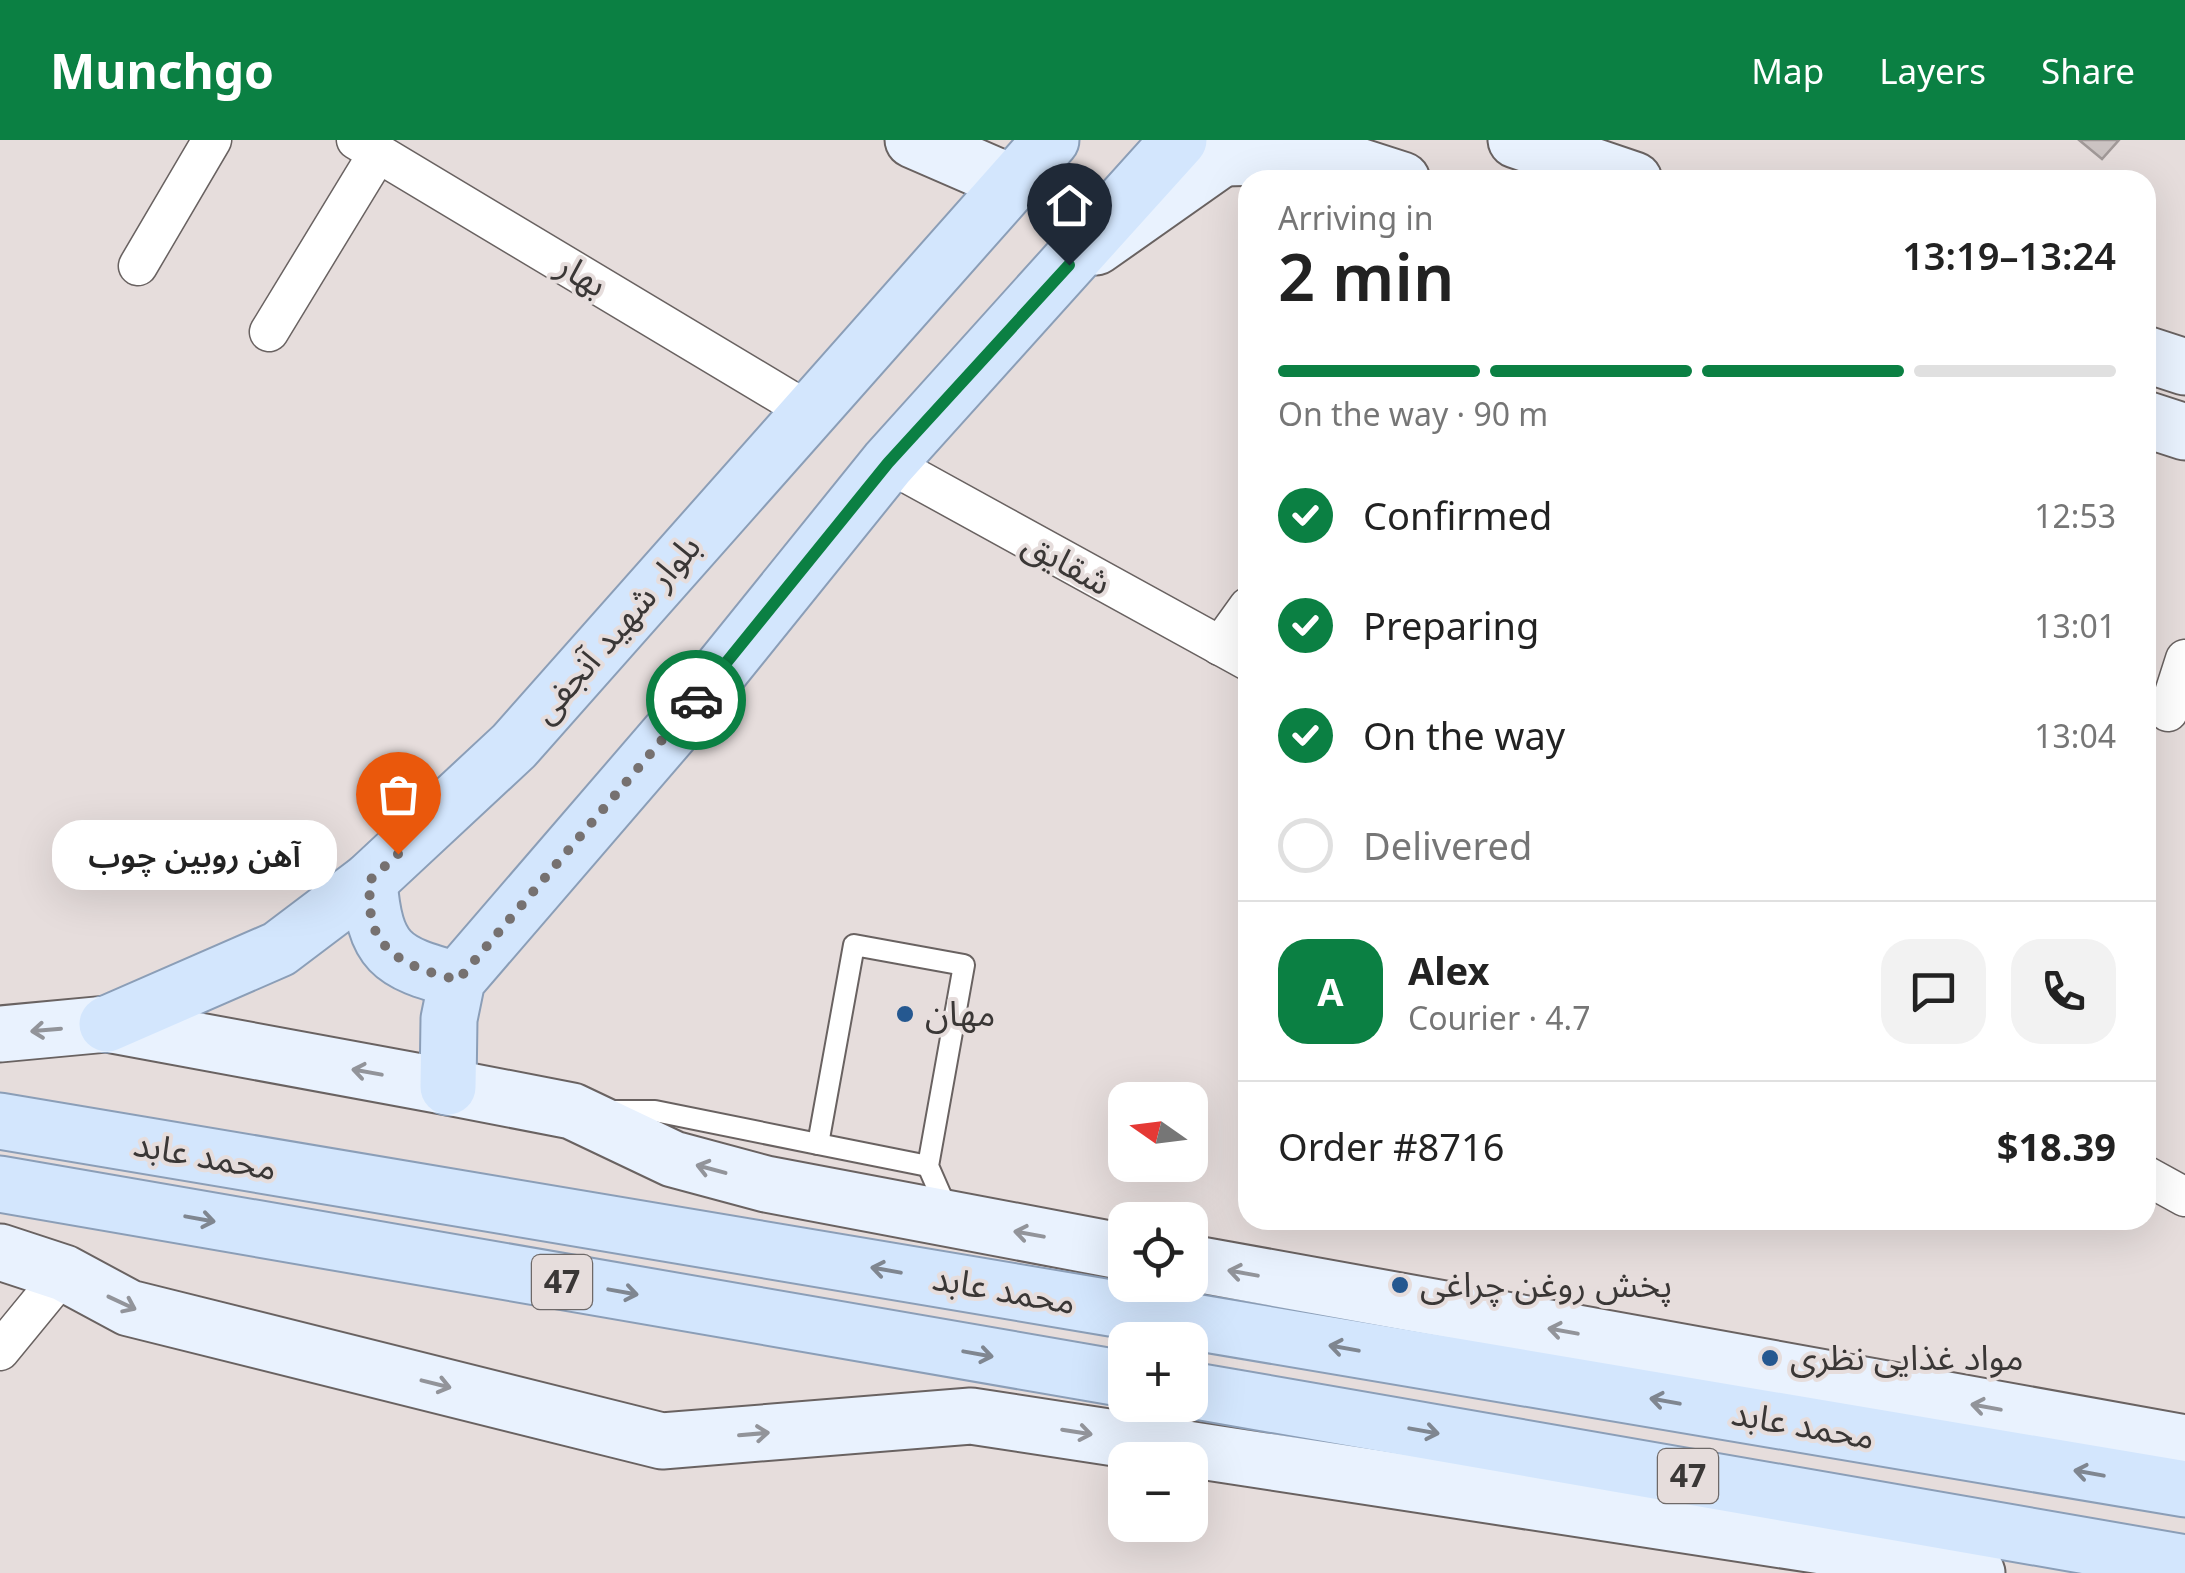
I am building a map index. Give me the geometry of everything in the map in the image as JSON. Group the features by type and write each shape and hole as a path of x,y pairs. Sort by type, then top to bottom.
{"main road":[{"path":"914,140 1012,183"},
{"name":"بلوار شهید آنجفی","path":"107,1024 279,949 369,881 514,746 1051,140"},
{"path":"1516,140 1604,170"},
{"path":"448,1087 448,1019 458,980 674,727 888,463 1069,265 1217,146 1391,165"},
{"path":"2156,358 2185,367"},
{"path":"369,881 372,922 386,948 416,969 458,980"},
{"path":"0,1034 107,1024 572,1111 673,1158 766,1184 1108,1249"},
{"name":"محمد عابد","path":"0,1121 2185,1489"},
{"name":"محمد عابد","path":"0,1184 1108,1376"},
{"path":"0,1252 64,1272 129,1308 662,1441 971,1416 1976,1573"},
{"path":"1208,1267 2185,1443"},
{"name":"محمد عابد","path":"1208,1393 2185,1562"}],"street":[{"path":"138,266 212,140"},
{"path":"269,332 367,146"},
{"name":"بهار","path":"367,146 808,410"},
{"name":"شقایق","path":"888,463 1234,654"},
{"path":"2168,712 2185,659"},
{"path":"2156,1181 2185,1198"},
{"path":"0,1351 64,1272"}],"lane":[{"path":"818,1144 854,945 964,965 928,1166 951,1220"},
{"path":"572,1111 654,1111 928,1166"}],"building":[{"path":"2079,140 2119,140 2102,159"}],"way so far":[{"path":"398,854 369,881 372,922 386,948 416,969 458,980 696,700"}],"place":[{"name":"آهن روبین چوب","path":"398,854"},
{"name":"مهان","path":"905,1014"},
{"name":"پخش روغن چراغی","path":"1400,1285"},
{"name":"مواد غذایی نظری","path":"1770,1358"}],"route":[{"path":"696,700 888,463 1069,265"}]}
